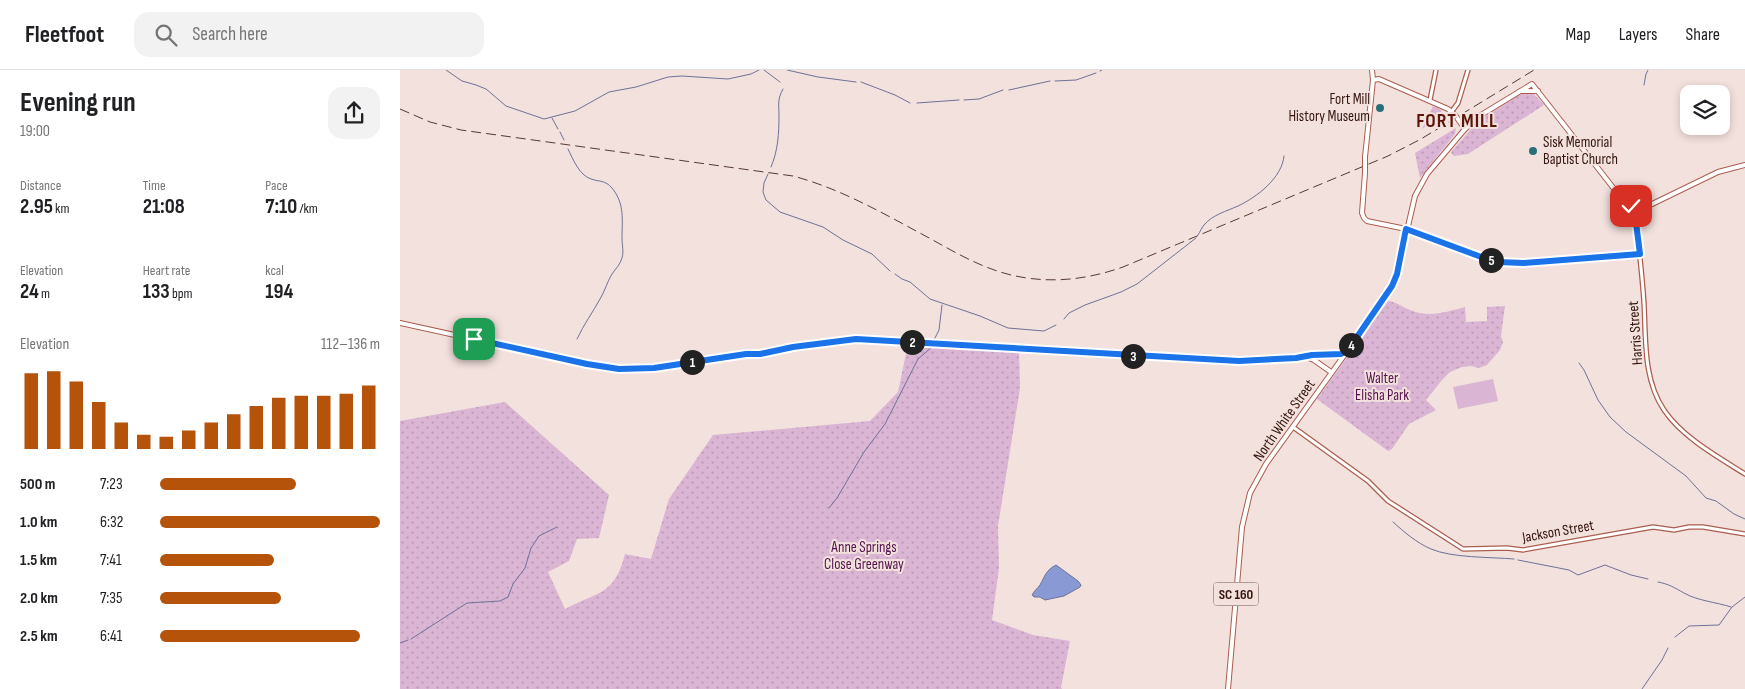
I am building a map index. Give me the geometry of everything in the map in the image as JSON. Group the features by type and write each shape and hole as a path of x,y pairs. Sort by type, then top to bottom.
{"main road":[{"path":"1372,70 1373,80 1365,156 1362,213 1364,218 1368,220 1406,229"},
{"path":"1373,80 1379,79 1430,100 1452,112 1465,128"},
{"name":"North White Street","path":"1248,499 1266,464 1392,286 1397,274 1406,229 1420,185 1427,174 1465,128 1481,115 1532,84 1538,91"},
{"path":"1519,92 1526,90 1538,91 1622,199 1634,207 1646,206 1718,172 1745,165"},
{"path":"400,323 587,364 619,369 654,368 856,339 1239,361 1341,354 1348,350"},
{"path":"1306,357 1314,360 1331,372"},
{"name":"SC 160","path":"1228,689 1238,557 1248,499"}],"street":[{"path":"1430,100 1436,70"},
{"path":"1452,112 1458,103 1468,70"},
{"name":"Harris Street","path":"1634,207 1640,254 1646,360 1660,404 1671,419 1696,441 1745,474"},
{"path":"1406,229 1497,262 1524,263 1640,254"},
{"name":"Jackson Street","path":"1293,426 1364,477 1388,501 1463,549 1523,550 1652,527 1674,530 1703,527 1745,534"}],"green space":[{"path":"1527,92 1533,93 1544,105 1468,154 1454,156 1452,154 1451,152 1479,120"},
{"path":"1433,106 1442,110 1443,115 1422,129"},
{"path":"1456,128 1455,134 1420,178 1415,153"},
{"name":"Walter Elisha Park","path":"1388,301 1424,314 1451,311 1465,307 1466,322 1487,321 1487,307 1505,306 1501,336 1503,342 1500,350 1487,365 1479,368 1471,366 1462,367 1450,372 1426,400 1436,410 1409,424 1392,449 1388,451 1317,399"},
{"name":"Anne Springs Close Greenway","path":"908,344 1019,350 1020,388 998,526 999,568 992,620 1033,635 1070,641 1062,689 400,689 400,421 505,402 609,495 599,538 577,539 569,561 548,572 565,609 596,595 610,585 621,568 625,554 651,559 669,499 713,435 870,421 898,392"},
{"path":"1493,379 1498,401 1458,409 1453,387"}],"water":[{"path":"1056,565 1078,581 1081,585 1080,587 1064,596 1045,600 1040,597 1034,597 1032,595 1046,574"}],"waterway":[{"path":"446,70 462,81 486,89 506,106 544,119 575,111 609,92 636,87 668,77 728,79 751,74 759,70"},
{"path":"764,70 780,82"},
{"path":"787,70 818,77 856,82"},
{"path":"1644,85 1648,70"},
{"path":"1055,81 1076,80 1096,73"},
{"path":"1009,90 1050,81"},
{"path":"861,82 910,103"},
{"path":"771,167 778,142 779,102 783,89"},
{"path":"964,100 979,99 1003,90"},
{"path":"917,103 959,100"},
{"path":"552,118 558,129"},
{"path":"560,132 564,140"},
{"path":"568,149 583,174 591,179 605,182 612,188 621,206 622,219 623,253 621,260 577,339"},
{"path":"1198,235 1203,226 1211,219 1245,202 1267,186 1279,172 1284,156"},
{"path":"768,174 763,192 766,200 780,212 823,227 843,240 872,254 890,271"},
{"path":"1064,319 1069,313 1085,305 1137,284 1196,238"},
{"path":"895,274 910,282 930,299 1008,328 1044,331 1056,325"},
{"path":"934,340 939,330 942,305"},
{"path":"829,508 864,452 885,424 918,359 932,347"},
{"path":"1579,363 1598,400 1610,417 1626,432 1686,476 1706,498 1716,501 1734,514 1745,519"},
{"path":"1393,522 1421,544 1440,552 1460,556 1514,559"},
{"path":"411,639 467,603 500,601 508,597 513,584 525,568 531,548 539,536 557,527"},
{"path":"1518,560 1569,570 1578,575 1605,565 1648,579"},
{"path":"1658,582 1669,585 1689,596 1731,607"},
{"path":"1675,637 1689,626 1719,625 1732,607 1745,597"},
{"path":"400,643 408,640"},
{"path":"1642,689 1668,648"}],"railway":[{"path":"400,109 430,122 461,130 793,176 811,181 864,203 980,264 1011,275 1053,280 1081,278 1123,267 1388,156 1421,139 1534,70"}],"place":[{"name":"Fort Mill History Museum","path":"1380,108"},
{"name":"Sisk Memorial Baptist Church","path":"1533,151"}],"district":[{"name":"FORT MILL","path":"1457,120"}],"route":[{"path":"474,339 613,369 654,368 856,339 1239,361 1341,354 1348,350 1392,286 1397,274 1406,229 1497,262 1524,263 1640,254 1634,207 1631,206"}]}
